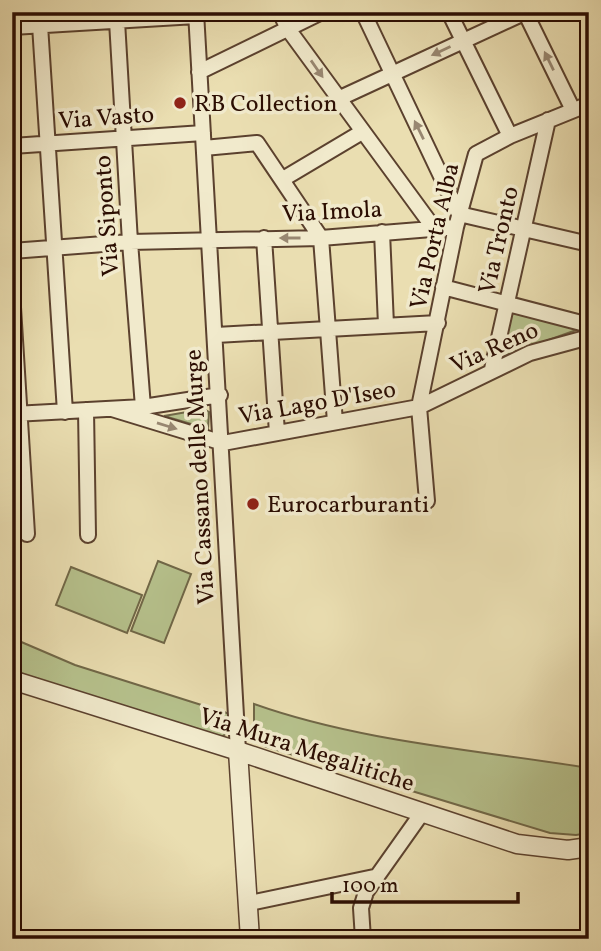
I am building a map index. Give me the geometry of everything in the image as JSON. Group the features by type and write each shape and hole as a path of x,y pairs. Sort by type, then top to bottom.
{"street":[{"path":"281,12 288,29 433,227"},
{"path":"199,72 322,12"},
{"path":"363,12 458,220"},
{"path":"449,12 510,136"},
{"path":"338,99 526,12 573,110"},
{"path":"12,27 196,14"},
{"name":"Via Cassano delle Murge","path":"196,14 250,939"},
{"name":"Via Siponto","path":"117,21 143,407"},
{"path":"40,25 65,412"},
{"name":"Via Porta Alba","path":"427,501 419,407 458,220 476,154 510,136 589,104"},
{"name":"Via Tronto","path":"492,369 548,120"},
{"path":"335,422 321,238 283,179 362,132"},
{"name":"Via Vasto","path":"12,146 123,139 257,143 283,179"},
{"name":"Via Imola","path":"12,251 130,242 321,238 433,227 458,220 525,229 589,244"},
{"path":"382,232 386,325"},
{"path":"264,238 277,433"},
{"path":"443,287 589,325"},
{"path":"12,291 18,453 27,534"},
{"path":"216,335 438,323"},
{"name":"Via Reno","path":"419,407 492,369 568,340 589,337"},
{"path":"17,414 143,407 220,395"},
{"name":"Via Lago D'Iseo","path":"223,443 419,407"},
{"path":"112,409 223,443"},
{"path":"86,411 88,534"},
{"name":"Via Mura Megalitiche","path":"12,680 238,751 517,844 568,850 589,848"},
{"path":"363,939 362,900 374,877 422,813"},
{"path":"250,903 374,877"}],"green space":[{"path":"512,312 582,328 501,357"},
{"path":"204,409 209,412 208,429 164,416"},
{"path":"158,561 191,574 164,643 131,631"},
{"path":"71,567 142,595 127,633 56,605"},
{"path":"12,638 75,665 230,714 230,731 220,738 12,671"},
{"path":"254,704 336,728 420,744 589,768 589,833 550,833 264,746 254,736"}],"place":[{"name":"RB Collection","path":"180,103"},
{"name":"Eurocarburanti","path":"253,504"}]}
